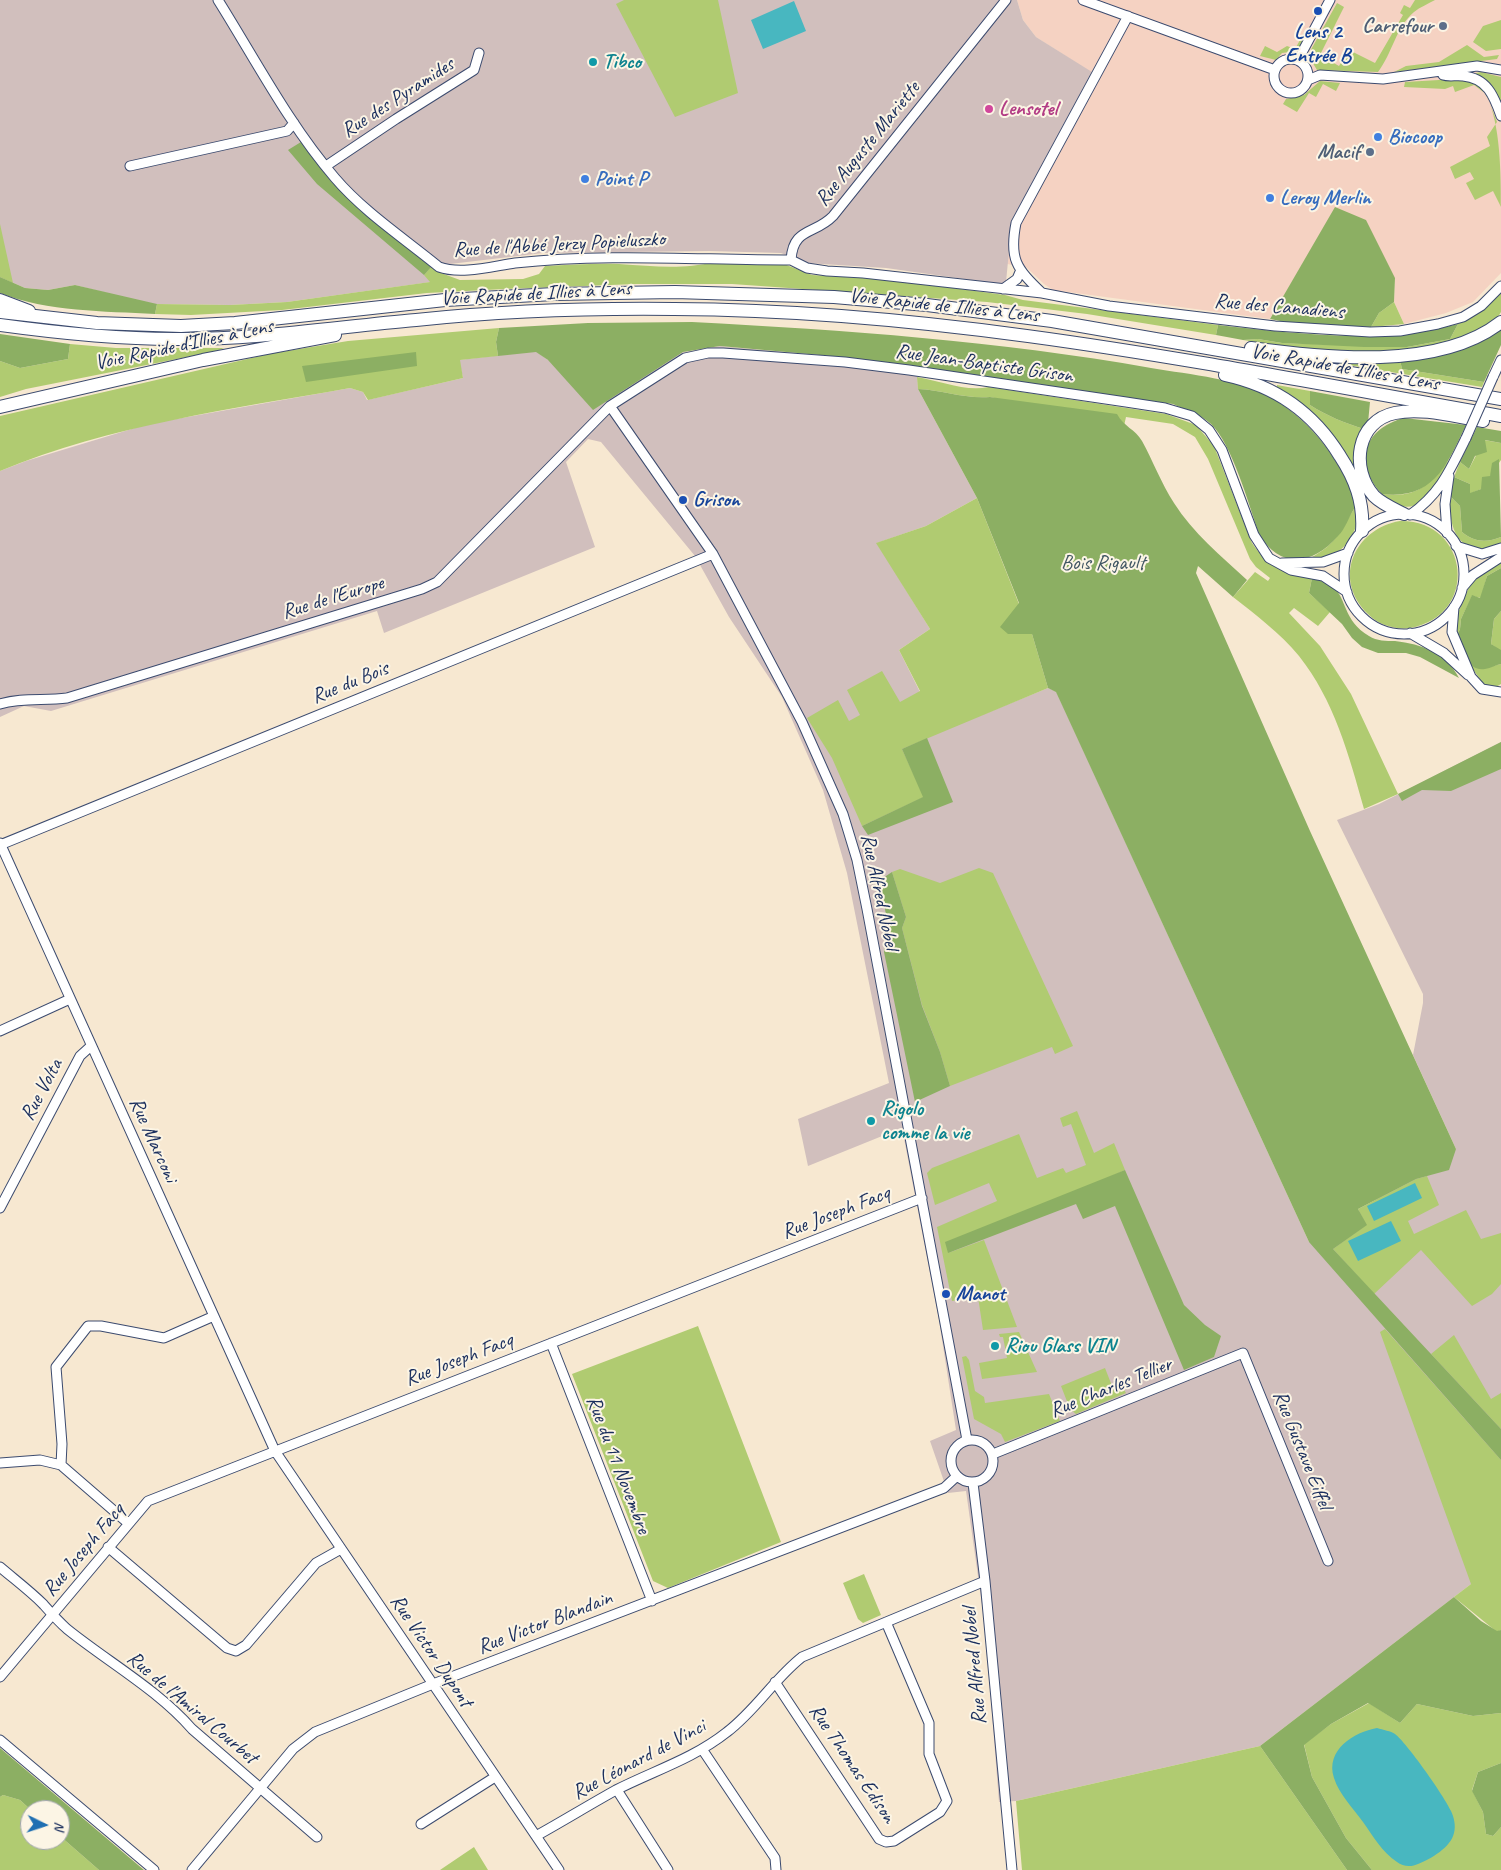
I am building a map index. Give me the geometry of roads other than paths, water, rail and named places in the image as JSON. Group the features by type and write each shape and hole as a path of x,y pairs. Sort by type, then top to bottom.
{"highway":[{"path":"0,312 52,319 132,325 181,326 243,322 445,300 554,294 652,291 768,294 991,312 1120,332 1501,399"},
{"path":"0,300 52,319"},
{"name":"Voie Rapide de Illies à Lens","path":"0,325 94,336 175,340 229,338 482,314 591,310 707,309 814,313 998,330 1206,364 1501,416"},
{"path":"1220,351 1243,346 1314,355 1392,357 1450,346 1481,334 1501,322"},
{"name":"Voie Rapide d’Illies à Lens","path":"0,406 212,358 304,340 354,333 376,324"},
{"path":"1206,364 1218,374 1262,386 1277,393 1305,412 1318,425 1348,468 1357,487 1362,503 1362,531"},
{"path":"1407,514 1375,496 1364,479 1359,461 1360,451 1362,441 1373,424 1388,415 1405,411 1501,422"}],"street":[{"name":"Rue de l'Abbé Jerzy Popieluszko","path":"218,0 294,123 326,166 352,196 440,267 446,269 548,260 600,258 717,257 791,260 807,268 827,272 863,273 1002,289"},
{"name":"Rue Auguste Mariette","path":"791,260 797,237 806,231 823,226 833,216 1006,0"},
{"path":"1083,0 1276,70"},
{"path":"1298,60 1330,0"},
{"path":"1042,293 1020,272 1014,256 1013,240 1016,223 1128,16"},
{"name":"Rue des Pyramides","path":"326,166 474,70 478,52"},
{"path":"1308,80 1306,68 1298,60 1293,59 1282,62 1276,70 1275,81 1285,92 1291,93 1302,90 1308,80 1320,75 1383,79 1477,66 1501,70"},
{"path":"1435,73 1478,80 1490,90 1501,116"},
{"path":"130,166 288,130 294,123"},
{"path":"1002,289 1009,286 1020,272"},
{"name":"Rue des Canadiens","path":"1002,289 1042,293 1109,306 1266,325 1370,332 1400,331 1463,317 1481,306 1501,286"},
{"name":"Rue Jean-Baptiste Grison","path":"610,406 685,358 716,353 845,362 1165,408 1192,416 1215,438 1260,547 1269,558 1291,570 1323,576 1347,592"},
{"path":"1454,607 1438,623 1424,630 1410,634 1391,632 1367,621 1355,608 1347,592 1344,573 1348,553 1362,531 1383,518 1407,514 1433,497 1449,474 1501,360"},
{"name":"Rue Alfred Nobel","path":"610,406 713,554 802,722 828,777 848,830 866,900 967,1440"},
{"name":"Rue de l'Europe","path":"0,704 18,698 48,700 67,698 422,589 437,582 610,406"},
{"path":"1447,533 1445,504 1449,474"},
{"path":"1407,514 1430,520 1447,533 1456,546 1463,567 1462,588"},
{"path":"1456,546 1482,554 1501,548"},
{"path":"1278,563 1317,563 1348,553"},
{"name":"Rue du Bois","path":"0,844 713,554"},
{"path":"1471,677 1454,639 1452,623 1454,607 1462,588 1473,575 1501,557"},
{"path":"1410,634 1444,653 1482,689 1501,692"},
{"name":"Rue Marconi","path":"0,844 275,1451"},
{"path":"0,1031 70,999"},
{"name":"Rue Volta","path":"0,1208 80,1056 91,1046"},
{"name":"Rue Joseph Facq","path":"0,1677 148,1501 922,1198"},
{"path":"61,1465 62,1444 56,1367 88,1326 101,1326 164,1338 214,1316"},
{"name":"Rue du 11 Novembre","path":"551,1343 652,1601"},
{"name":"Rue Charles Tellier","path":"993,1454 1243,1353"},
{"name":"Rue Gustave Eiffel","path":"1243,1353 1328,1561"},
{"path":"967,1440 980,1441 993,1454 992,1470 988,1476 973,1483 957,1476 953,1471 951,1458 956,1447 967,1440"},
{"name":"Rue Victor Dupont","path":"275,1451 559,1870"},
{"path":"0,1463 40,1460 61,1465 128,1523"},
{"name":"Rue Victor Blandain","path":"192,1870 294,1749 309,1735 433,1684 944,1488 957,1476"},
{"name":"Rue Alfred Nobel","path":"973,1483 985,1581 1012,1870"},
{"path":"108,1547 227,1648 236,1651 246,1645 316,1563 341,1548"},
{"name":"Rue de l'Amiral Courbet","path":"0,1567 53,1615 133,1680 153,1692 261,1790 317,1837"},
{"name":"Rue Léonard de Vinci","path":"536,1836 617,1790 661,1771 702,1749 727,1732 750,1712 783,1672 802,1657 985,1581"},
{"name":"Rue Thomas Edison","path":"775,1682 879,1839 886,1842 894,1841 940,1812 945,1806 945,1794 929,1754 929,1723 886,1622"},
{"path":"0,1740 154,1870"},
{"path":"702,1749 775,1858 776,1870"},
{"path":"421,1824 495,1777"},
{"path":"617,1790 668,1870"}],"water":[{"path":"794,1 806,31 763,49 751,20"},
{"path":"1415,1183 1422,1198 1374,1221 1367,1206"},
{"path":"1391,1221 1401,1241 1358,1261 1348,1241"},
{"path":"1377,1728 1393,1733 1400,1739 1434,1783 1453,1816 1455,1830 1449,1843 1434,1856 1416,1865 1402,1865 1387,1854 1343,1795 1334,1778 1332,1768 1334,1759 1344,1744 1359,1734"}],"place":[{"name":"Lens 2 Entrée B","path":"1318,11"},
{"name":"Carrefour","path":"1443,26"},
{"name":"Tibco","path":"593,62"},
{"name":"Lensotel","path":"989,109"},
{"name":"Biocoop","path":"1378,137"},
{"name":"Macif","path":"1370,152"},
{"name":"Point P","path":"585,179"},
{"name":"Leroy Merlin","path":"1270,198"},
{"name":"Grison","path":"683,500"},
{"name":"Rigolo comme la vie","path":"871,1121"},
{"name":"Manot","path":"946,1294"},
{"name":"Riou Glass VIN","path":"995,1346"}],"park label":[{"name":"Bois Rigault","path":"1103,563"}]}
